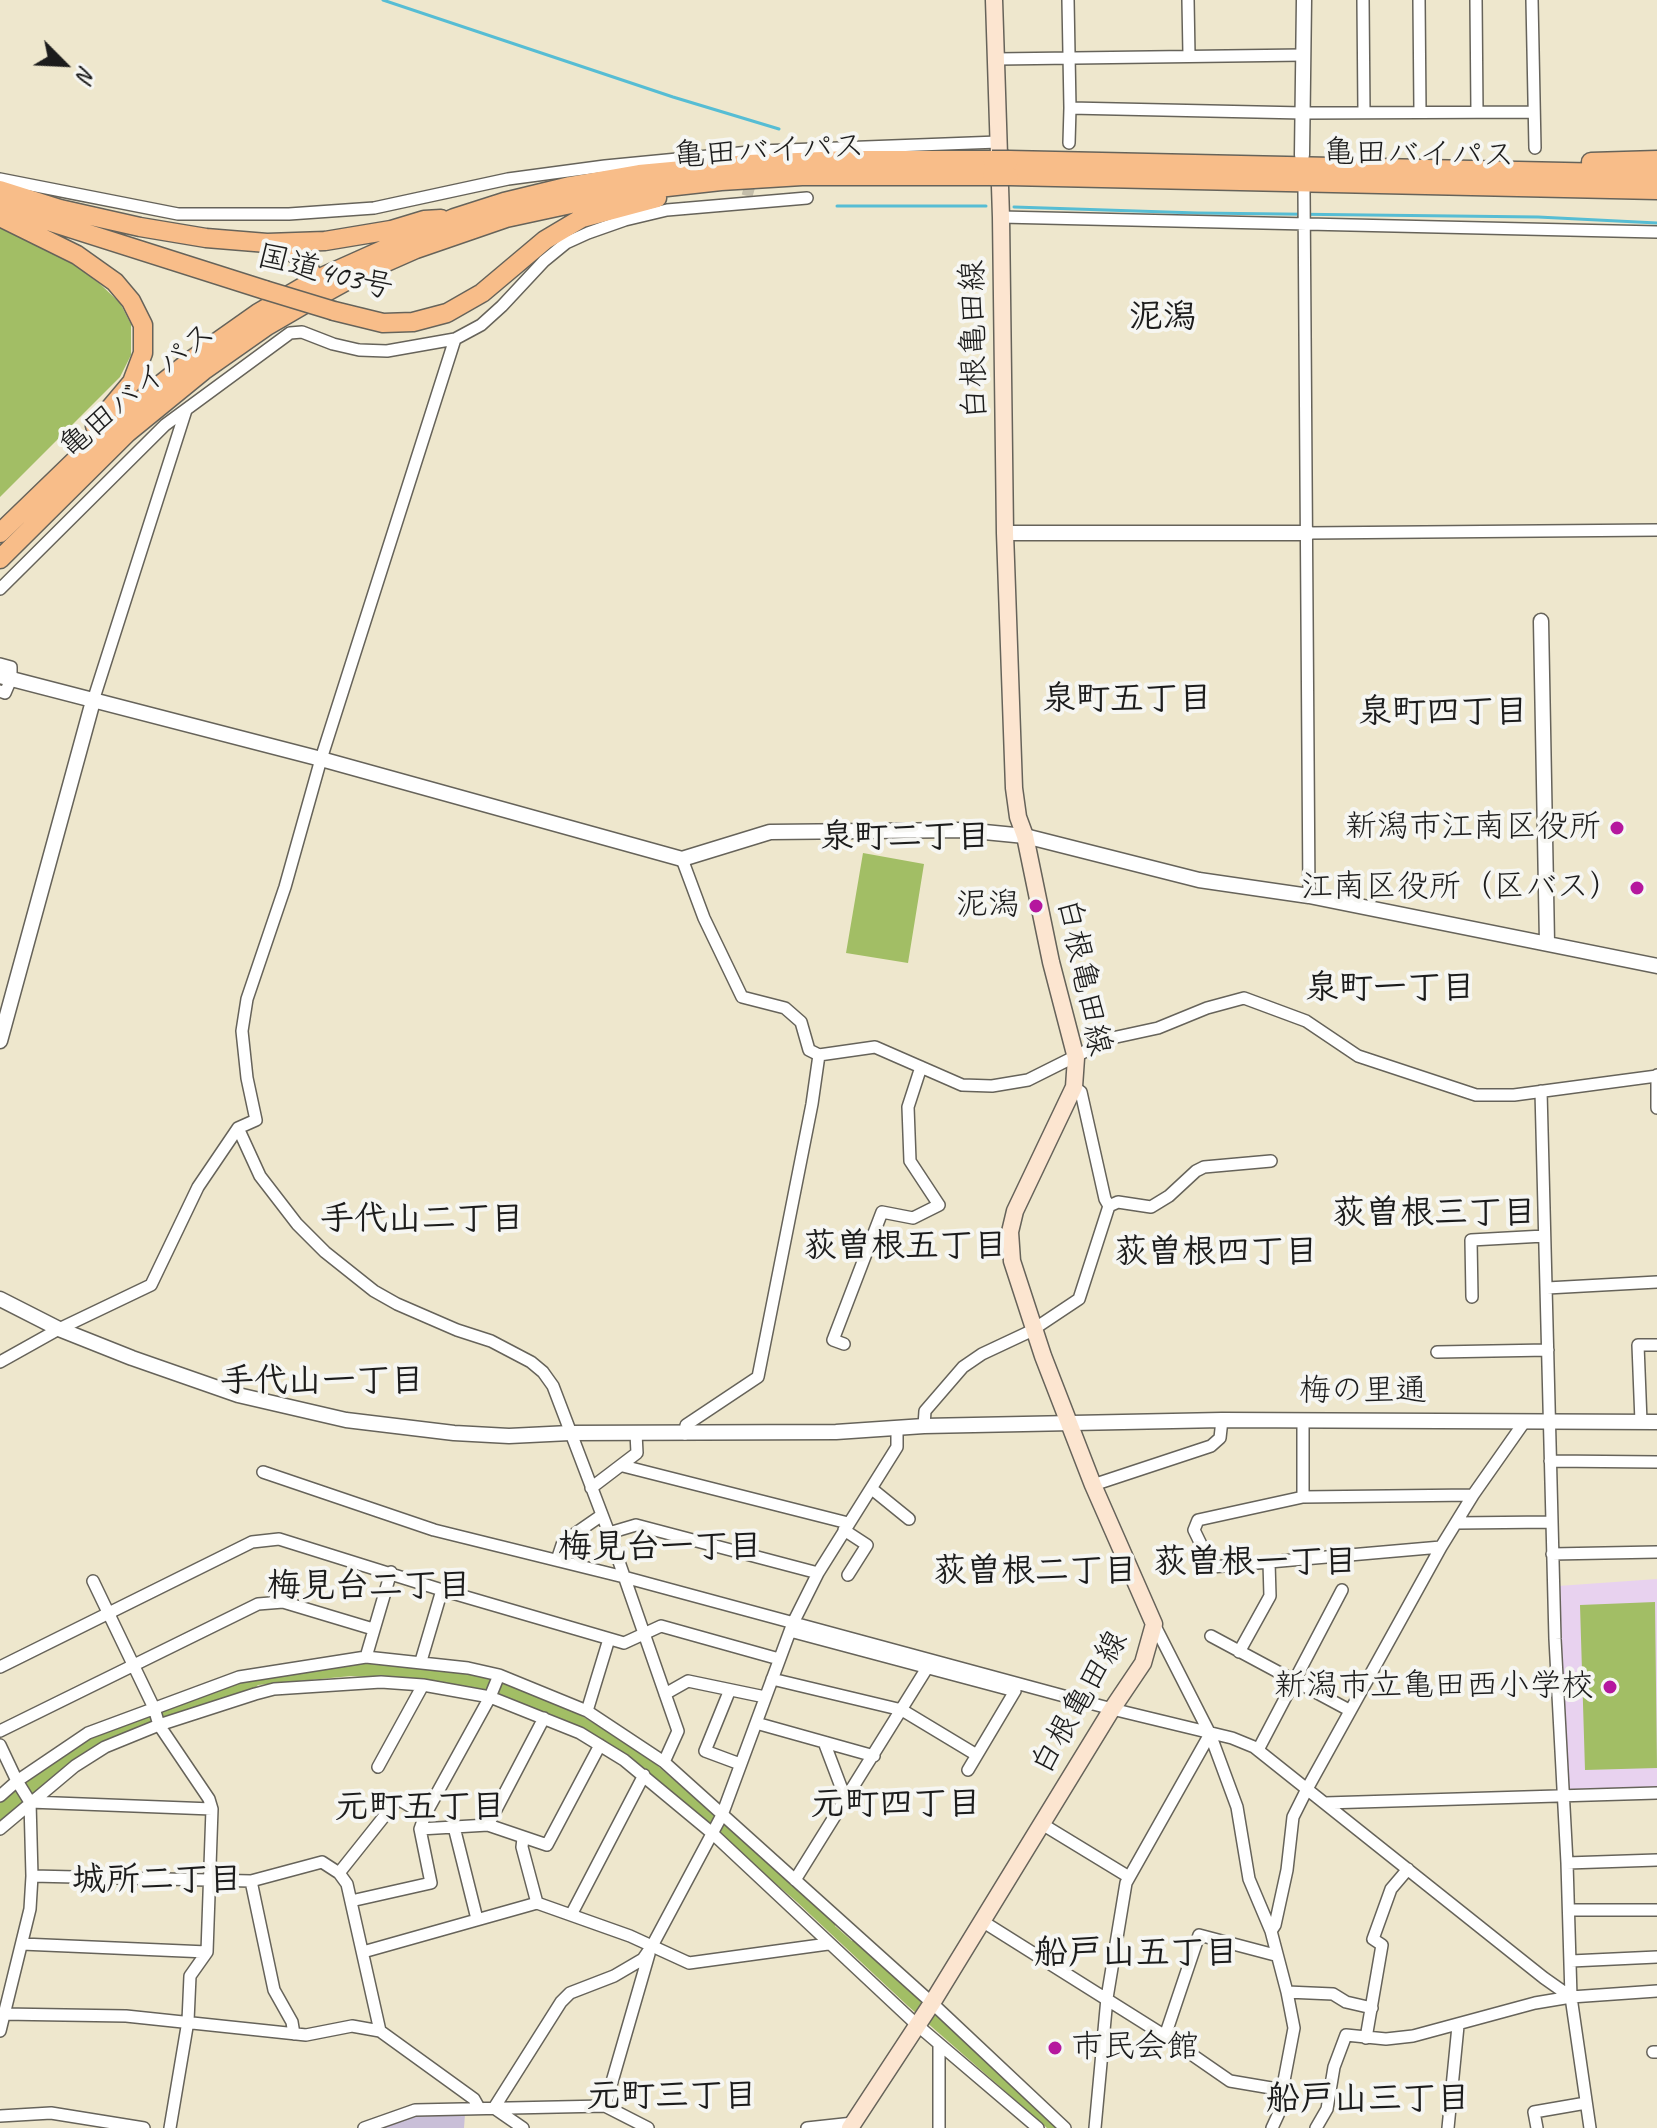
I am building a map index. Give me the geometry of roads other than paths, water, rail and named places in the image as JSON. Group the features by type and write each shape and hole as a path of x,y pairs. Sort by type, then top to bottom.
{"highway":[{"path":"1477,170 1657,160"},
{"name":"亀田バイパス","path":"0,530 120,417 258,313 313,281 454,218 570,186 639,174 748,164 833,161 1657,174"},
{"name":"亀田バイパス","path":"0,559 127,433 203,371 267,326 357,275 416,249 506,218 631,191 721,181 1000,163 1657,190"},
{"name":"国道403号","path":"0,206 334,311 383,323 413,322 447,313 482,293 545,240 582,218 648,200 802,176"},
{"path":"1582,189 1599,198 1657,200"},
{"name":"国道403号","path":"0,190 60,209 140,227 206,238 267,243 325,241 391,230 424,220 454,218"},
{"path":"0,217 77,255 115,282 131,301 143,325 143,353 132,382 106,415 34,487 0,530"},
{"name":"国道403号","path":"267,243 291,251 304,261 313,281 310,301"}],"main road":[{"name":"白根亀田線","path":"851,2126 932,2003 1143,1663 1154,1624 1093,1485 1043,1356 1012,1261 1010,1232 1015,1211 1074,1087 1076,1058 1051,962 1014,788 1005,533 1000,163 994,0"}],"street":[{"path":"1068,0 1069,143"},
{"path":"1188,0 1189,55"},
{"path":"1302,155 1304,0"},
{"path":"1363,0 1364,112"},
{"path":"1419,0 1420,111"},
{"path":"1476,0 1477,112"},
{"path":"1532,0 1535,148"},
{"path":"997,59 1304,55"},
{"path":"1070,108 1303,113 1534,112"},
{"path":"0,179 178,214 289,214 374,208 508,179 591,168 759,155 1000,163"},
{"path":"1304,191 1309,896"},
{"path":"0,589 165,425 290,333 302,332 359,350 387,351 455,339 481,325 566,243 625,220 667,210 746,200 807,198"},
{"path":"1001,217 1657,232"},
{"path":"0,1362 59,1329 151,1285 198,1187 238,1128 256,1120 242,1031 247,999 285,887 321,759 455,339"},
{"path":"0,1041 93,701 186,410"},
{"path":"1005,533 1657,530"},
{"path":"1541,621 1547,943"},
{"path":"0,664 11,667 6,677 5,693 0,691"},
{"path":"6,677 321,759 682,859 770,832 964,830 1025,836 1199,880 1309,896 1657,966"},
{"path":"682,859 704,918 742,997 785,1008 801,1022 809,1050 819,1055 875,1047 962,1085 992,1086 1028,1080 1112,1038 1158,1028 1207,1008 1244,998 1306,1021 1358,1056 1476,1095 1514,1095 1657,1076 1657,1108"},
{"path":"685,1434 686,1425 758,1377 819,1055"},
{"path":"844,1344 833,1340 882,1212 913,1218 939,1205 910,1161 908,1107 921,1067"},
{"path":"924,1426 925,1411 930,1402 963,1367 1079,1299 1109,1206 1081,1092 1074,1087"},
{"path":"1541,1091 1552,1554 1570,1910 1571,1997 1590,2128"},
{"path":"238,1128 260,1176 297,1224 325,1252 374,1291 397,1304 491,1341 531,1362 553,1386 609,1533 678,1731 664,1762"},
{"path":"1109,1206 1118,1202 1151,1207 1204,1167 1271,1161"},
{"path":"1472,1297 1471,1240 1544,1236"},
{"path":"1547,1288 1657,1282"},
{"name":"梅の里通","path":"0,1299 59,1329 191,1380 295,1409 399,1428 454,1433 509,1436 836,1432 924,1426 1222,1420 1657,1422"},
{"path":"1641,1422 1638,1345 1657,1345"},
{"path":"1437,1352 1548,1350"},
{"path":"1093,1485 1211,1446 1220,1438 1222,1420"},
{"path":"1303,1420 1303,1497"},
{"path":"1271,1931 1287,1870 1293,1817 1441,1547 1525,1421"},
{"path":"494,2108 561,2002 570,1993 614,1976 643,1959 652,1946 722,1815 792,1627 818,1573 897,1447 897,1428"},
{"path":"591,1488 637,1453 636,1433"},
{"path":"1550,1461 1657,1462"},
{"path":"623,1466 846,1527 867,1545 848,1575"},
{"path":"263,1472 434,1530 624,1577 927,1668 1015,1691 968,1770"},
{"path":"872,1489 909,1519"},
{"path":"1441,1547 1212,1567 1194,1530 1198,1520 1303,1497 1473,1495"},
{"path":"557,1560 563,1542 602,1515"},
{"path":"1456,1523 1551,1522"},
{"path":"609,1533 636,1525 818,1573"},
{"path":"0,1667 252,1542 279,1539 624,1643 661,1626 779,1659"},
{"path":"1552,1554 1657,1552"},
{"path":"1239,1652 1270,1596 1269,1562"},
{"path":"366,1657 391,1572"},
{"path":"93,1581 154,1708 159,1725 209,1799 212,1809 207,1952 190,1976 188,2021 170,2128"},
{"path":"421,1661 442,1590"},
{"path":"1258,1750 1342,1590"},
{"path":"0,1731 258,1604 283,1602 373,1629"},
{"path":"1154,1624 1210,1734 1237,1807 1249,1879 1271,1931 1294,2028 1283,2086 1289,2091"},
{"path":"792,1627 1232,1738 1258,1750 1571,1997"},
{"path":"1211,1636 1349,1710"},
{"path":"587,1711 609,1639"},
{"path":"0,1796 88,1733 239,1677 366,1657 421,1661 499,1675 587,1711 664,1762 932,2003 1065,2128"},
{"path":"795,1880 927,1668"},
{"path":"351,1901 431,1883 420,1829 499,1675"},
{"path":"772,1679 902,1710 975,1754"},
{"path":"665,1694 688,1681 729,1692 765,1697"},
{"path":"0,1829 75,1766 105,1747 159,1725 274,1689 349,1682 423,1685 490,1697 580,1733 644,1775 712,1833 917,2025 1038,2128"},
{"path":"378,1767 423,1685"},
{"path":"729,1692 705,1751 740,1764"},
{"path":"488,1825 544,1718"},
{"path":"756,1723 874,1756"},
{"path":"1095,2128 1107,1998 1126,1883 1210,1734"},
{"path":"824,1742 846,1800"},
{"path":"0,1745 30,1802 32,1876 30,1909 0,2031"},
{"path":"420,1829 488,1825 547,1845 600,1745"},
{"path":"571,1915 644,1775"},
{"path":"1325,1803 1657,1793"},
{"path":"339,1873 398,1799 425,1815"},
{"path":"30,1802 212,1809"},
{"path":"1042,1824 1129,1877"},
{"path":"454,1827 477,1919"},
{"path":"523,1838 522,1847 537,1903"},
{"path":"1567,1863 1657,1860"},
{"path":"32,1876 251,1881 322,1862 339,1873 347,1884 380,2031"},
{"path":"1366,2038 1382,1945 1373,1939 1391,1889 1408,1869"},
{"path":"251,1881 274,1990 292,2022 294,2034"},
{"path":"363,1952 537,1903 689,1963 828,1944"},
{"path":"1570,1910 1657,1910"},
{"path":"982,1921 1107,1998 1230,2081 1289,2091"},
{"path":"1165,2036 1199,1935 1275,1955"},
{"path":"22,1944 207,1952"},
{"path":"605,2106 652,1946"},
{"path":"1571,1961 1657,1957"},
{"path":"1316,2128 1327,2109 1334,2067 1346,2035 1366,2038 1413,2036 1535,2003 1571,1997 1657,1991"},
{"path":"1287,1992 1333,1994 1346,2002 1372,2008"},
{"path":"3,2014 126,2016 306,2035 352,2026 380,2031 474,2099 479,2108"},
{"path":"1448,2128 1458,2026"},
{"path":"939,2044 939,2128"},
{"path":"1272,2128 1289,2091"},
{"path":"1537,2128 1534,2112 1586,2103"},
{"path":"364,2128 415,2110 605,2106 648,2128"},
{"path":"494,2108 523,2128"},
{"path":"0,2116 51,2113 144,2128"},
{"path":"807,2128 851,2126"}],"waterway":[{"path":"383,0 673,97 779,129"},
{"path":"837,206 986,206"},
{"path":"1014,207 1197,213 1538,217 1657,223"}],"tunnel":[{"path":"747,196 753,175"}],"place":[{"name":"新潟市江南区役所","path":"1617,828"},
{"name":"江南区役所（区バス）","path":"1637,888"},
{"name":"泥潟","path":"1036,906"},
{"name":"新潟市立亀田西小学校","path":"1610,1687"},
{"name":"市民会館","path":"1055,2048"}],"district":[{"name":"泥潟","path":"1163,318"},
{"name":"泉町五丁目","path":"1127,700"},
{"name":"泉町四丁目","path":"1443,713"},
{"name":"泉町二丁目","path":"905,838"},
{"name":"泉町一丁目","path":"1390,989"},
{"name":"荻曽根三丁目","path":"1434,1214"},
{"name":"手代山二丁目","path":"422,1220"},
{"name":"荻曽根五丁目","path":"905,1247"},
{"name":"荻曽根四丁目","path":"1216,1253"},
{"name":"手代山一丁目","path":"322,1382"},
{"name":"梅見台一丁目","path":"660,1548"},
{"name":"荻曽根一丁目","path":"1255,1563"},
{"name":"荻曽根二丁目","path":"1035,1572"},
{"name":"梅見台二丁目","path":"369,1587"},
{"name":"元町四丁目","path":"896,1805"},
{"name":"元町五丁目","path":"420,1808"},
{"name":"城所二丁目","path":"157,1881"},
{"name":"船戸山五丁目","path":"1136,1954"},
{"name":"元町三丁目","path":"672,2097"},
{"name":"船戸山三丁目","path":"1368,2100"}]}
